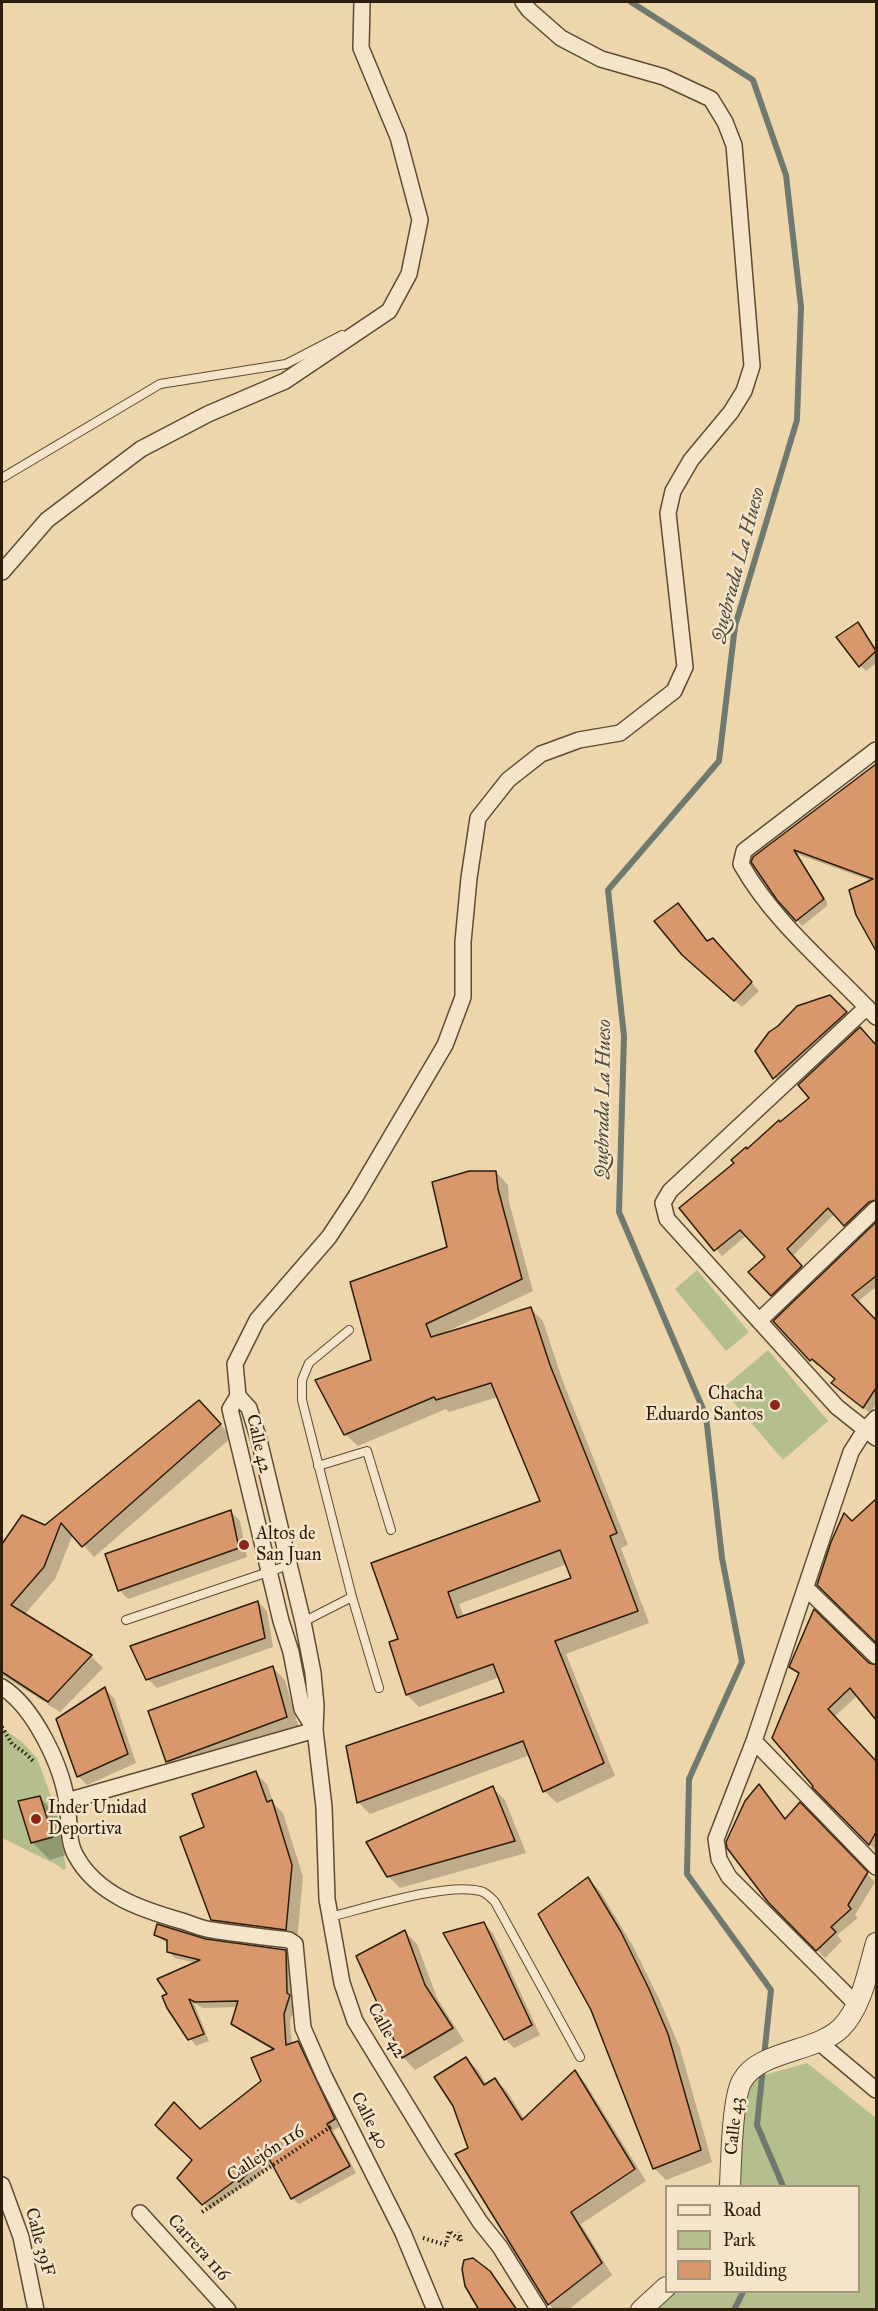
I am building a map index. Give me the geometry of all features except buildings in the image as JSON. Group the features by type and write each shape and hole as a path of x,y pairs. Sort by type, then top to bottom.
{"street":[{"path":"2,572 47,520 141,449 208,414 285,381 389,311 409,274 420,220 398,137 362,48 362,2"},
{"path":"238,1396 235,1364 257,1320 329,1237 356,1196 445,1045 463,997 464,931 478,818 508,780 541,754 579,740 620,733 674,691 685,668 668,513 674,491 691,460 731,412 744,391 752,366 734,145 725,122 711,99 664,77 601,59 561,38 523,2"},
{"path":"871,1434 837,1407 667,1219 663,1203 670,1191 872,1012 790,928 749,878 741,864 744,851 876,750"},
{"path":"760,1320 876,1209"},
{"name":"Calle 42","path":"315,1730 302,1709 291,1652 281,1621 230,1409 238,1396 249,1408 259,1440 313,1673 316,1706 315,1730 324,1808 327,1899 338,1964 355,2020 435,2152 480,2222 500,2247 539,2310"},
{"path":"856,2004 729,1877 719,1859 717,1839 754,1741 851,1452 871,1434 876,1418"},
{"path":"806,1588 876,1656"},
{"path":"2,1687 20,1702 40,1730 53,1758 67,1801 315,1730"},
{"path":"754,1741 876,1867"},
{"name":"Calle 40","path":"67,1801 71,1842 75,1856 104,1887 133,1905 210,1930 289,1941 295,1944 303,2028 324,2076 403,2233 435,2310"},
{"path":"876,1943 856,2004 842,2027 820,2043 876,2090"},
{"name":"Calle 43","path":"730,2185 735,2113 740,2083 751,2069 774,2058 820,2043"},
{"name":"Calle 39F","path":"2,2185 21,2237 36,2310"},
{"name":"Carrera 116","path":"140,2213 228,2310"},
{"path":"641,2310 665,2288"}],"lane":[{"path":"2,478 160,384 286,364 389,311"},
{"path":"349,1330 309,1363 302,1380 302,1400 352,1597 379,1688"},
{"path":"318,1466 367,1450 391,1530"},
{"path":"126,1620 289,1565"},
{"path":"303,1622 352,1597"},
{"path":"330,1917 445,1890 483,1891 495,1902 580,2057"}],"path":[{"path":"2,1727 12,1744 34,1762"},
{"name":"Callejón 116","path":"202,2212 345,2118"},
{"path":"403,2233 446,2244 449,2231 461,2241 459,2232"}],"green space":[{"path":"697,1270 749,1332 726,1351 675,1289"},
{"name":"Chacha Eduardo Santos","path":"768,1350 828,1421 783,1460 722,1389"},
{"path":"2,1728 22,1742 37,1758 56,1810 66,1868 63,1870 2,1838"},
{"path":"807,2063 876,2118 876,2309 640,2310 665,2293 860,2293 860,2185 718,2185 739,2082"}],"waterway":[{"name":"Quebrada La Hueso","path":"631,2 753,80 786,175 801,307 797,420 735,626 719,761 608,890 624,1036 619,1212 706,1416 722,1558 742,1662 689,1779 687,1874 771,1990 764,2057"},
{"name":"Quebrada La Hueso","path":"763,2067 757,2125 783,2185"},
{"name":"Quebrada La Hueso","path":"734,2310 742,2293"}],"place":[{"name":"Chacha Eduardo Santos","path":"775,1405"},
{"name":"Altos de San Juan","path":"244,1545"},
{"name":"Inder Unidad Deportiva","path":"36,1819"}]}
